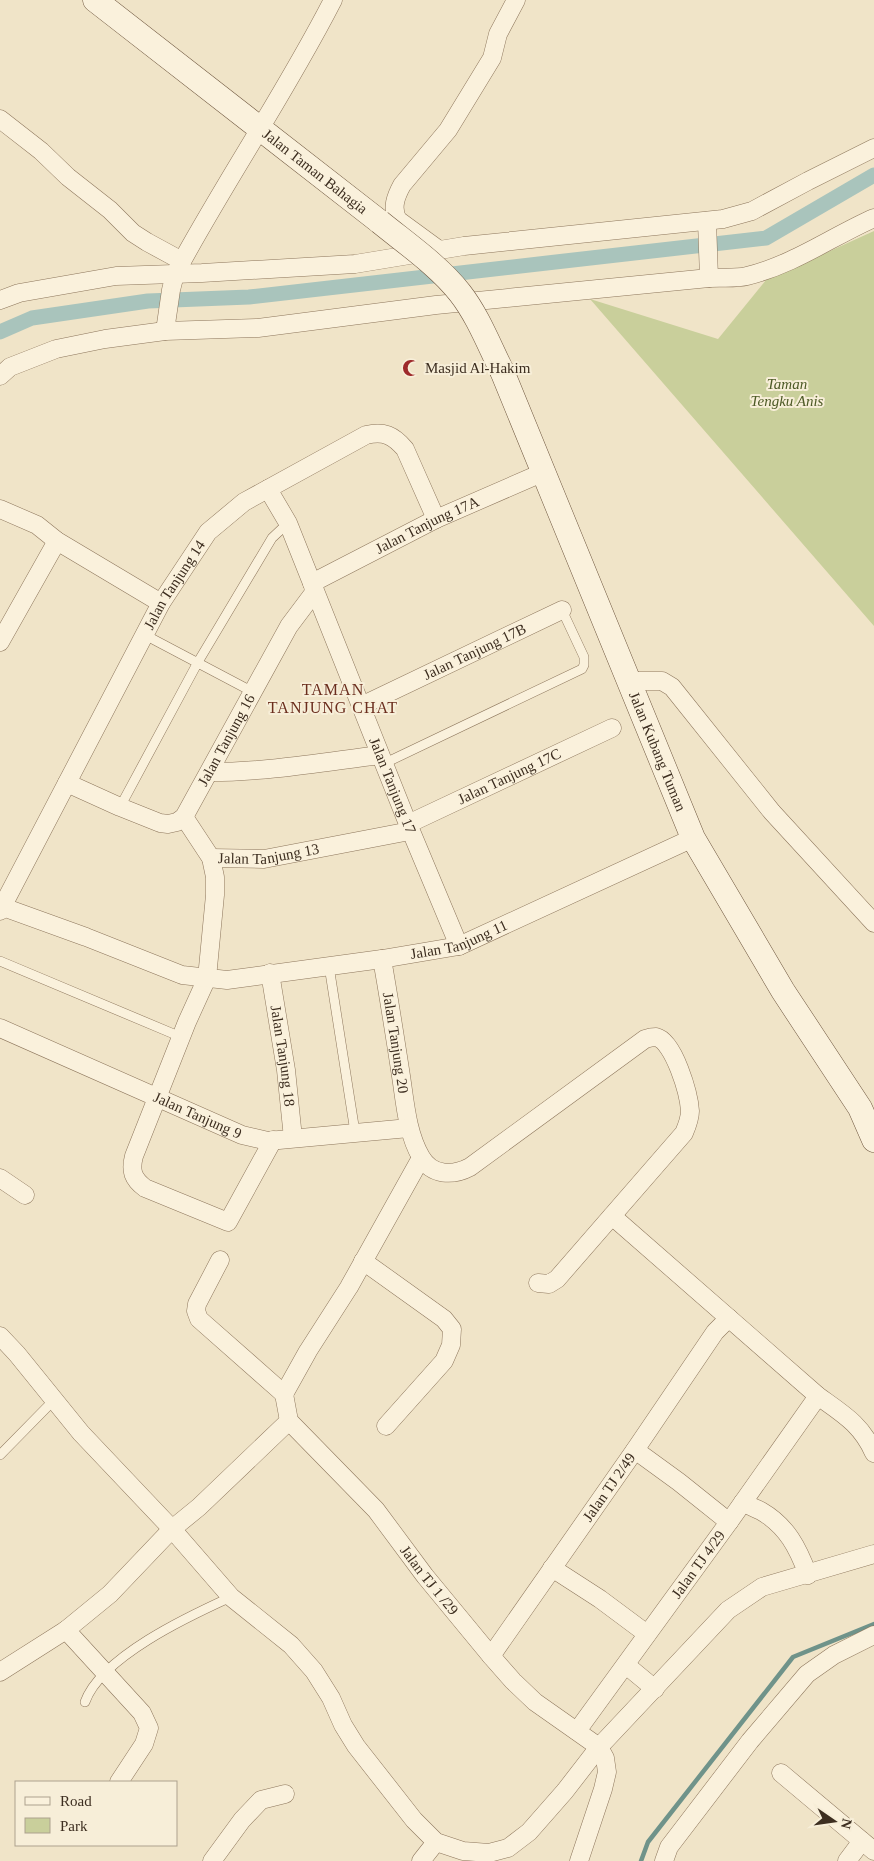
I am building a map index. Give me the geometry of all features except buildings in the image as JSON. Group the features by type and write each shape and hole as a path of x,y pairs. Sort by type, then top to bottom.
{"main road":[{"name":"Jalan Taman Bahagia","path":"95,0 380,222 434,267 460,294 483,333 502,371"},
{"name":"Jalan Kubang Tuman","path":"502,371 693,838 783,991 867,1116 874,1140"}],"street":[{"path":"166,324 176,275 309,46 333,0"},
{"path":"439,250 398,220 394,213 397,195 402,185 448,130 488,66 498,34 516,0"},
{"path":"0,119 41,151 68,177 147,242 176,275"},
{"path":"0,300 19,293 116,276 176,275 355,264 464,246 707,227 723,219 752,211 874,148"},
{"path":"0,376 10,367 56,349 166,324 258,328 436,305 709,277 745,276 778,266 807,254 874,218"},
{"path":"707,227 709,277"},
{"name":"Jalan Tanjung 14","path":"1,908 161,603 208,532 244,502 366,435 376,433 387,433 405,449 436,519"},
{"name":"Jalan Tanjung 17A","path":"313,585 436,519 544,472"},
{"name":"Jalan Tanjung 17","path":"268,489 288,522 409,828 459,946"},
{"path":"0,509 37,525 57,541 161,603"},
{"path":"0,642 57,541"},
{"name":"Jalan Tanjung 16","path":"184,817 289,626 313,594 313,585"},
{"name":"Jalan Tanjung 17B","path":"361,706 562,610"},
{"path":"629,681 662,681 672,687 772,812 874,923"},
{"name":"Jalan Tanjung 17C","path":"409,828 612,728"},
{"path":"210,772 382,759"},
{"path":"67,783 160,823 168,824 184,817"},
{"name":"Jalan Tanjung 13","path":"184,817 211,858 264,858 409,828"},
{"name":"Jalan Tanjung 11","path":"1,908 86,937 182,975 227,980 382,959 459,946 693,838"},
{"path":"211,858 215,877 215,895 207,978 181,1037 134,1156 132,1173 136,1181 145,1188 228,1222 273,1140"},
{"name":"Jalan Tanjung 20","path":"382,959 409,1128 421,1158"},
{"name":"Jalan Tanjung 18","path":"270,973 286,1070 293,1138"},
{"name":"Jalan Tanjung 9","path":"0,1028 242,1135 273,1140 409,1128"},
{"path":"284,1394 308,1351 330,1318 421,1158 432,1168 445,1174 459,1173 470,1167 644,1039 656,1037 668,1044 681,1073 690,1109 689,1121 684,1133 557,1278 549,1284 538,1283"},
{"path":"0,1178 25,1195"},
{"path":"612,1216 818,1396 851,1419 866,1437 874,1453"},
{"path":"0,1672 66,1630 110,1594 172,1529 212,1495 289,1421 284,1394 199,1319 196,1312 197,1304 220,1260"},
{"path":"363,1261 444,1319 452,1329 451,1345 444,1360 386,1426"},
{"name":"Jalan TJ 2/49","path":"491,1656 715,1332 729,1318"},
{"path":"0,1336 17,1354 81,1433 172,1529 231,1597 291,1644 314,1671 331,1698 343,1725 356,1746 414,1820 436,1842 463,1851 489,1853 508,1848 529,1832 565,1791 599,1747 728,1610 762,1587 874,1554"},
{"name":"Jalan TJ 4/29","path":"577,1731 818,1396"},
{"name":"Jalan TJ 1 /29","path":"289,1421 376,1510 425,1576 513,1681 535,1702 599,1747"},
{"path":"635,1450 729,1522"},
{"path":"743,1502 775,1521 788,1534 799,1551 808,1574"},
{"path":"552,1568 600,1599 647,1634"},
{"path":"66,1630 142,1713 149,1728 144,1744 120,1781"},
{"path":"664,1861 669,1847 675,1839 750,1741 807,1674 834,1655 874,1635"},
{"path":"626,1664 655,1689"},
{"path":"579,1861 607,1772 605,1758 599,1747"},
{"path":"781,1773 868,1846 847,1861"},
{"path":"212,1861 242,1820 262,1800 285,1794"},
{"path":"421,1861 436,1842"}],"lane":[{"path":"120,807 198,662 272,538 288,522"},
{"path":"382,759 582,669 584,657 562,610"},
{"path":"145,635 253,692"},
{"path":"0,961 181,1037"},
{"path":"330,966 355,1132"},
{"path":"0,1455 54,1400"},
{"path":"85,1702 94,1684 154,1636 188,1616 231,1597"}],"green space":[{"name":"Taman Tengku Anis","path":"874,231 874,626 590,299 718,339 766,280"}],"waterway":[{"path":"0,332 32,318 148,301 249,297 766,238 874,175"},
{"path":"641,1861 648,1842 793,1657 874,1624"}],"place":[{"name":"Masjid Al-Hakim","path":"411,368"}],"district":[{"name":"TAMAN TANJUNG CHAT","path":"333,698"}]}
